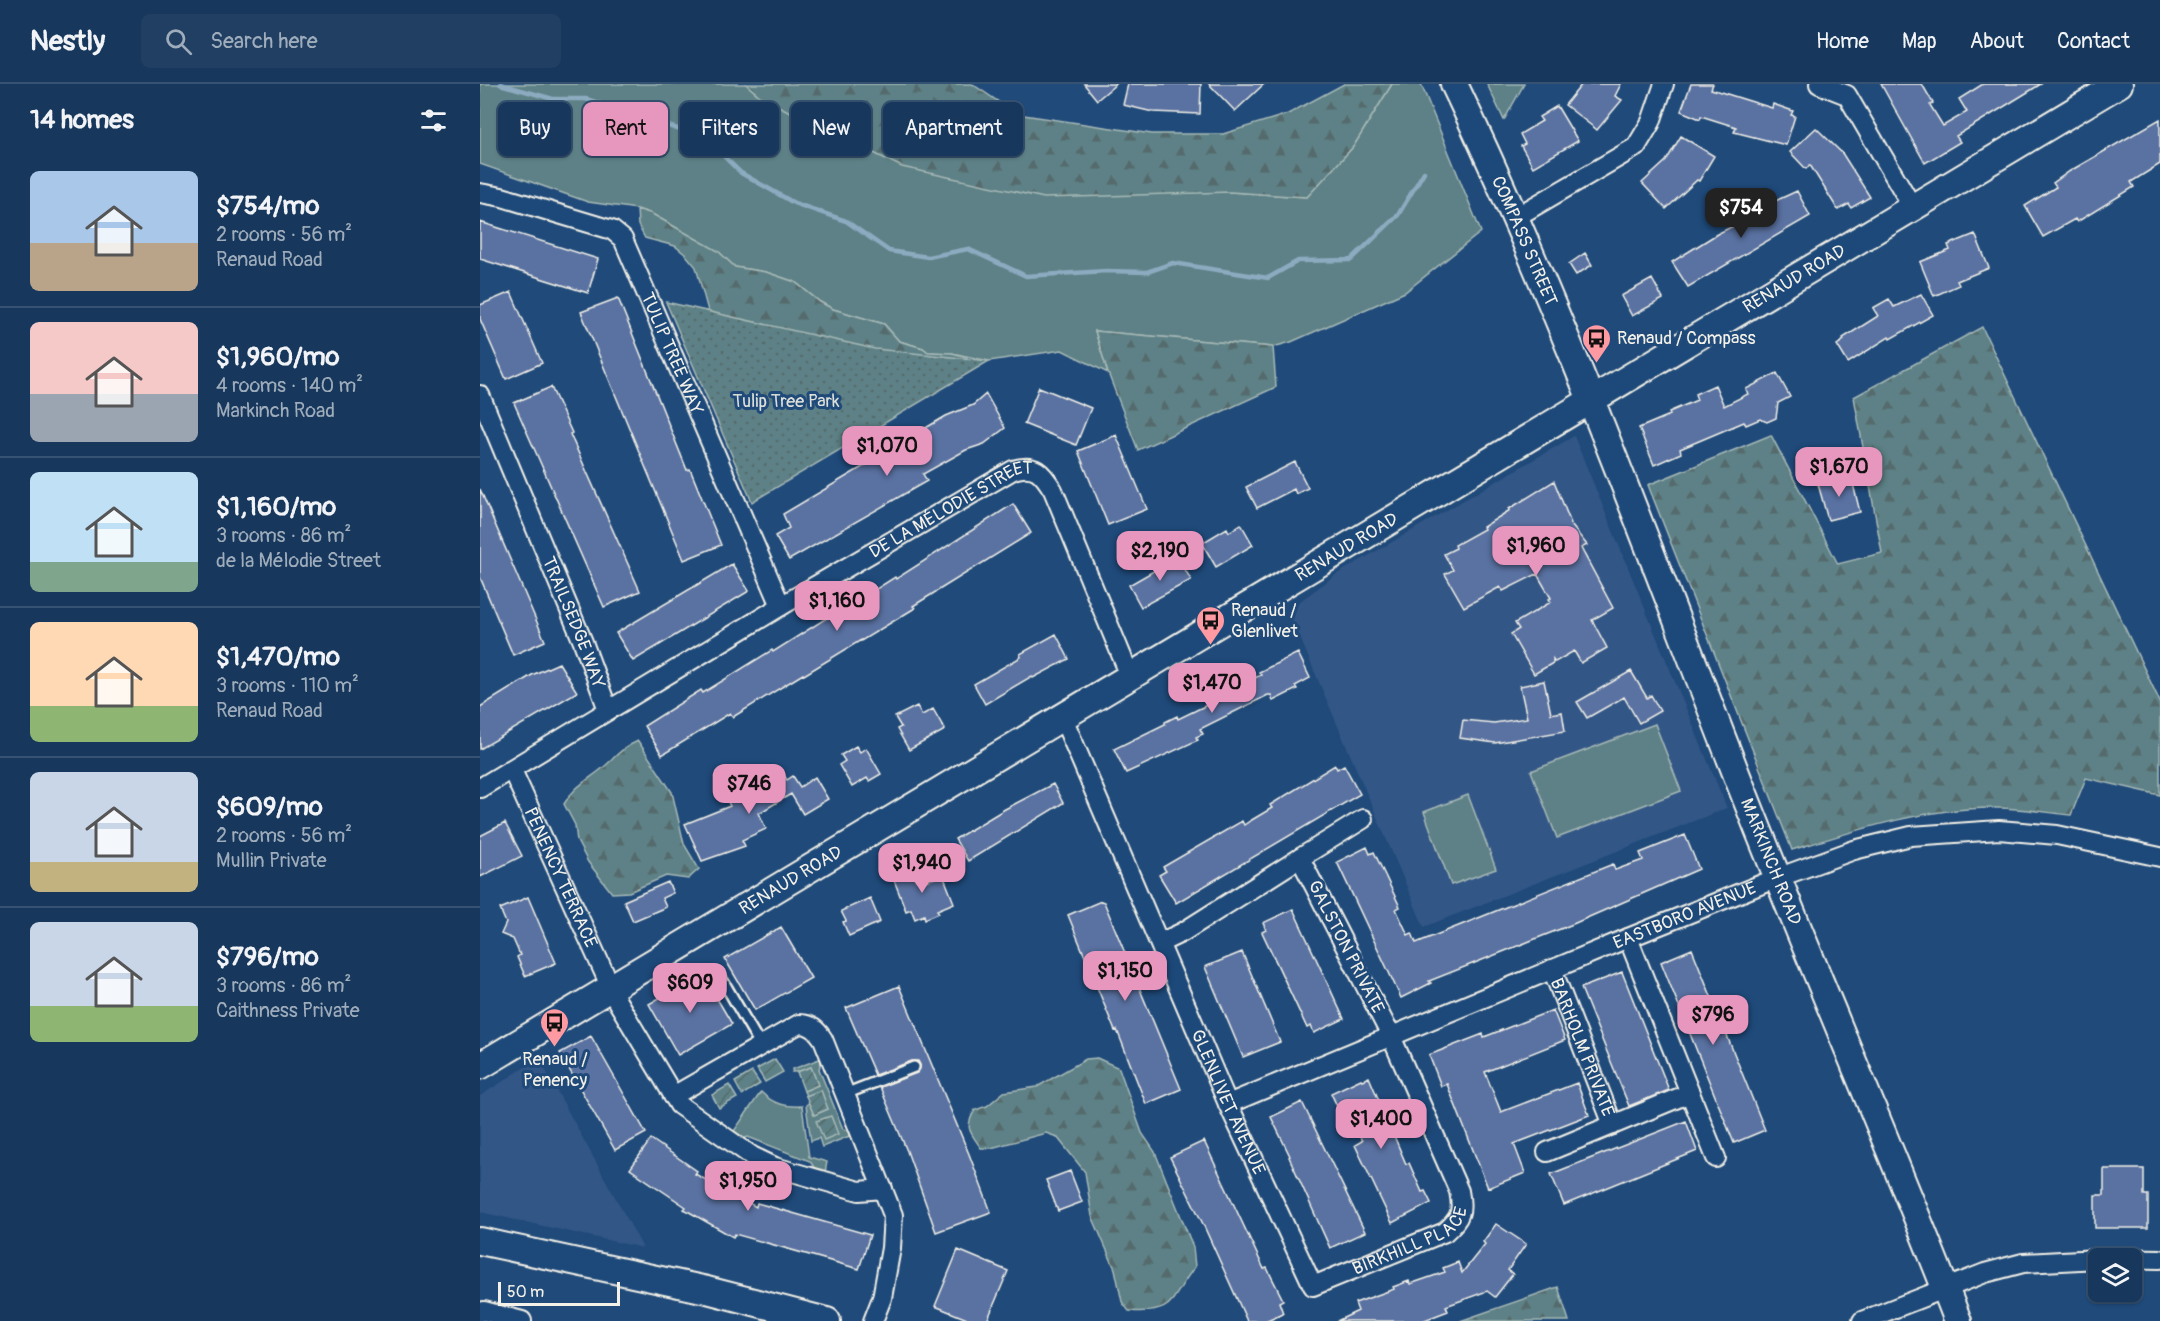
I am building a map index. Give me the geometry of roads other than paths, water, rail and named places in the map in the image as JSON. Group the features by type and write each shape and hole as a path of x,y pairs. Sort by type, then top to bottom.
{"street":[{"name":"COMPASS STREET","path":"1454,84 1516,217 1590,401"},
{"path":"1516,217 1636,147 1651,122 1664,84"},
{"path":"1819,84 1842,87 1913,208"},
{"name":"RENAUD ROAD","path":"480,1066 2119,84"},
{"name":"TULIP TREE WAY","path":"480,193 502,197 612,230 623,239 781,606"},
{"name":"TRAILSEDGE WAY","path":"480,395 584,642 608,710 480,788"},
{"name":"MARKINCH ROAD","path":"1590,401 1777,878 1958,1321"},
{"name":"DE LA MÉLODIE STREET","path":"608,710 1012,470 1022,467 1033,468 1044,476 1053,490 1130,676"},
{"name":"GLENLIVET AVENUE","path":"1063,718 1228,1104 1313,1286"},
{"name":"PENENCY TERRACE","path":"512,770 611,987 678,1105 725,1139 775,1167 859,1191 883,1189"},
{"name":"GALSTON PRIVATE","path":"1160,943 1183,932 1363,819"},
{"name":"EASTBORO AVENUE","path":"1228,1104 1552,969 1777,878 1854,850 1911,836 1999,830 2057,835 2160,857"},
{"name":"GALSTON PRIVATE","path":"1300,858 1391,1036"},
{"path":"1628,939 1716,1158"},
{"name":"BARHOLM PRIVATE","path":"1552,969 1613,1125"},
{"path":"673,1096 799,1024 806,1024 817,1029 893,1215 893,1230 882,1298 873,1321"},
{"name":"BIRKHILL PLACE","path":"1313,1286 1445,1232 1457,1222 1460,1214 1462,1206 1459,1191 1391,1036"},
{"path":"1547,1152 1690,1093"},
{"path":"480,1241 707,1290 827,1321"},
{"path":"2142,1259 2160,1259"},
{"path":"1862,1321 1985,1273 2023,1263 2088,1260"},
{"path":"480,1312 484,1311 522,1321"}],"lane":[{"path":"723,981 761,1046"},
{"path":"845,1094 914,1067"}],"waterway":[{"path":"500,84 553,99 586,99 705,138 741,173 794,203 846,221 889,251 928,257 968,249 1026,276 1106,271 1147,272 1173,263 1268,278 1298,261 1351,260 1398,215 1424,172"}],"place":[{"name":"Renaud / Compass","path":"1596,364"},
{"name":"Renaud / Glenlivet","path":"1210,646"},
{"name":"Renaud / Penency","path":"555,1048"}],"park label":[{"name":"Tulip Tree Park","path":"786,401"}]}
